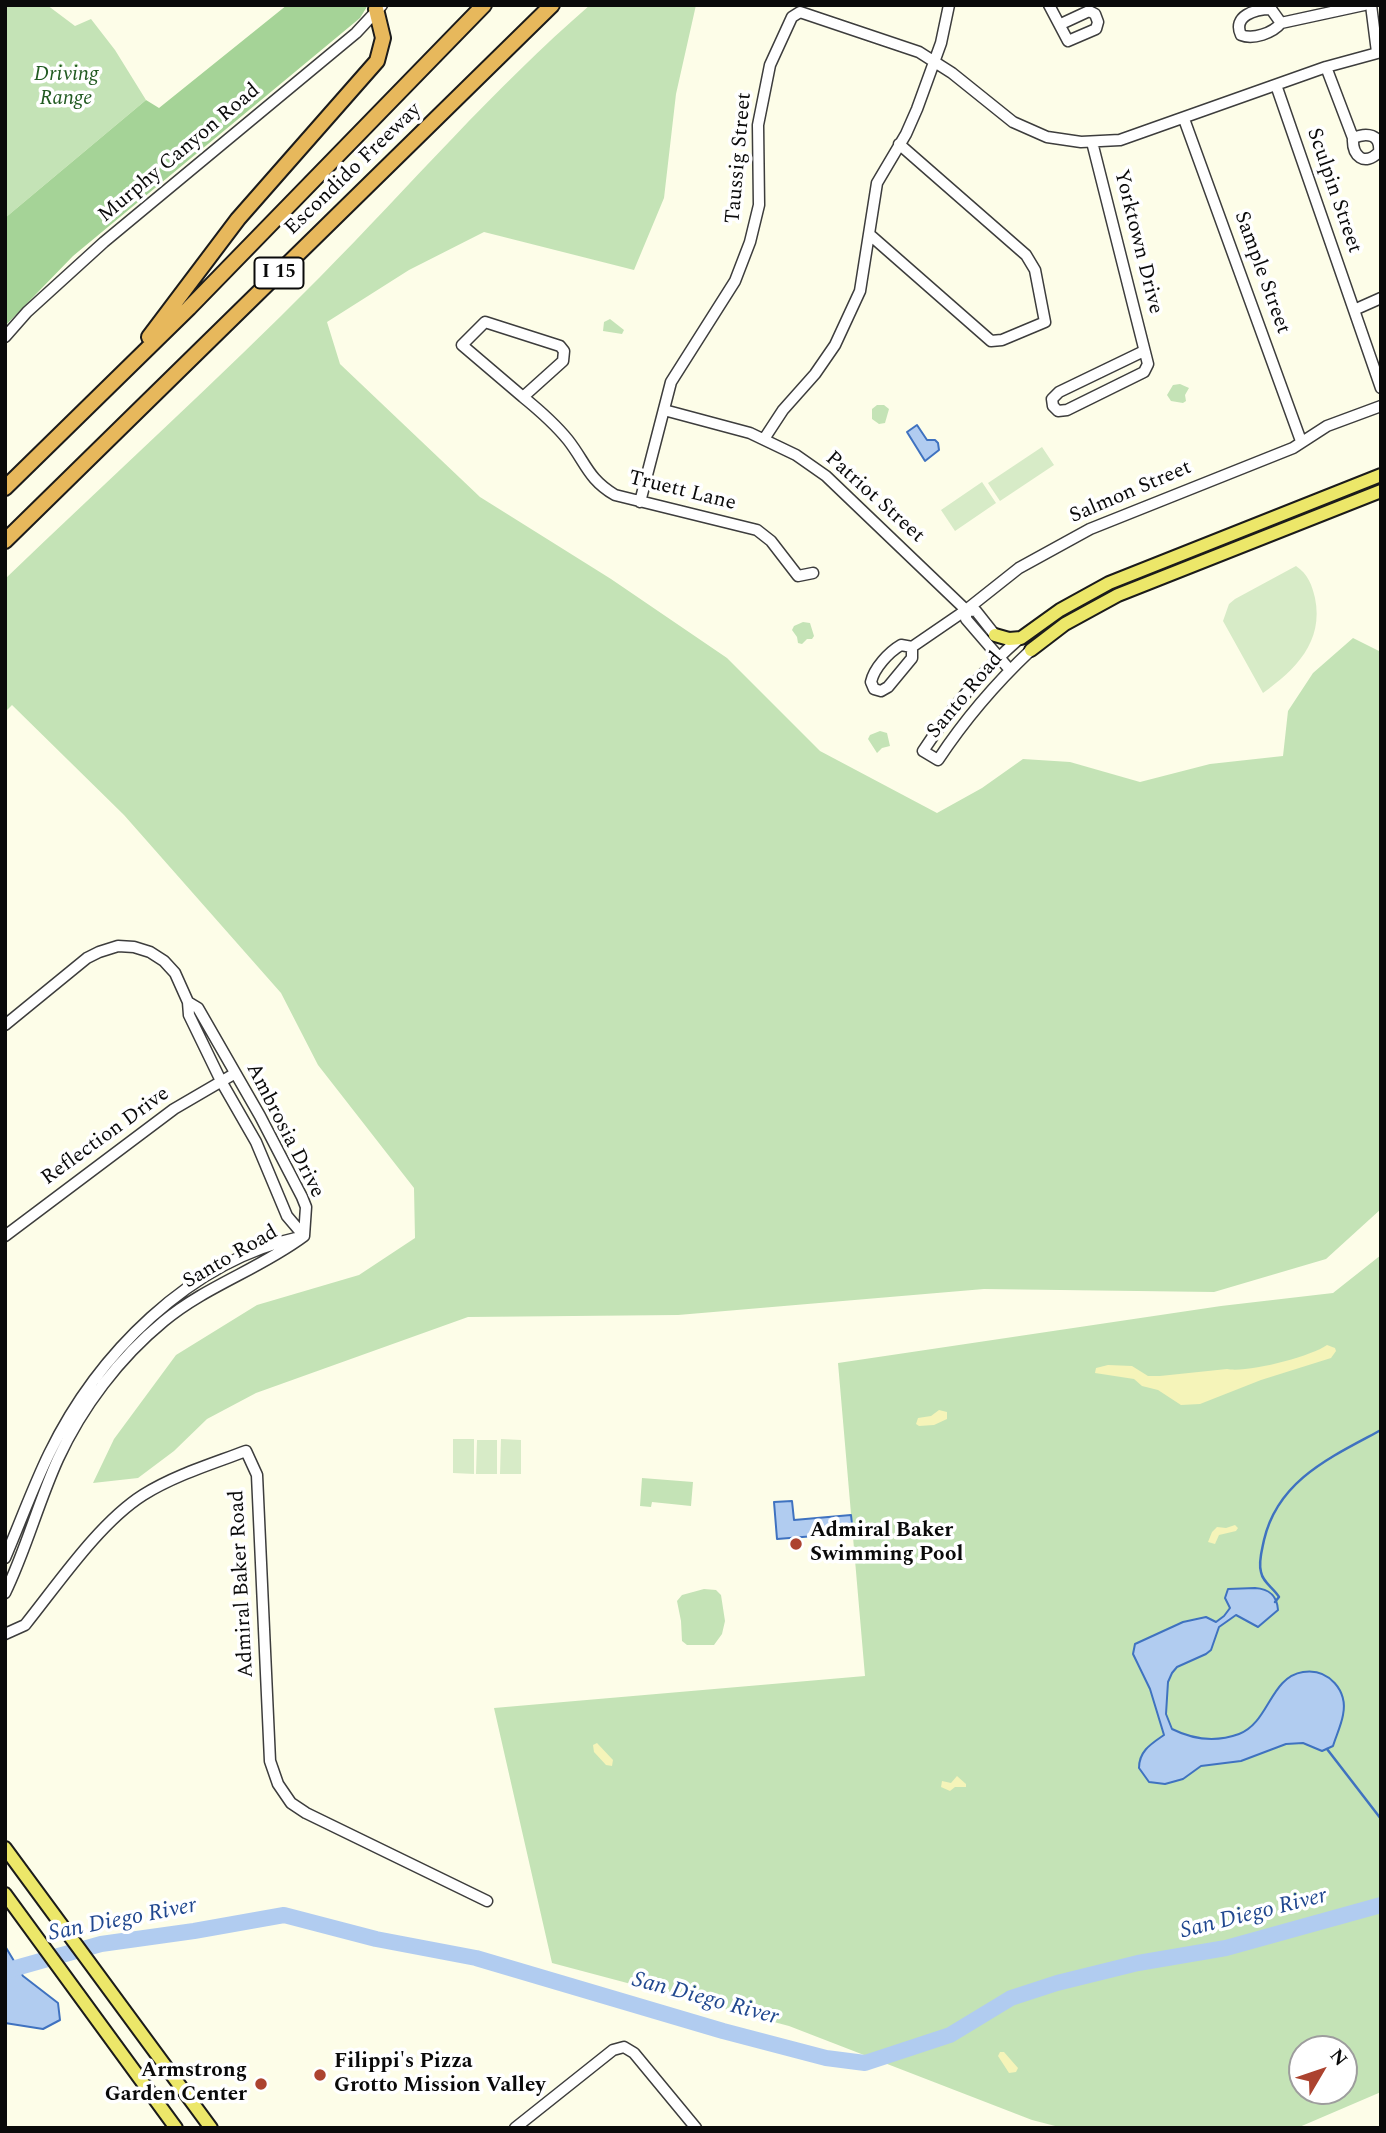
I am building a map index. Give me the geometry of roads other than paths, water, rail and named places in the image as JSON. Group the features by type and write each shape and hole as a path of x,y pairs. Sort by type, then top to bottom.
{"highway":[{"name":"Escondido Freeway","path":"5,488 189,308 484,5"},
{"name":"Escondido Freeway","path":"5,541 552,5"},
{"path":"120,375 238,219 377,61 383,38 379,7"}],"main road":[{"name":"Santo Road","path":"1021,638 1059,610 1109,583 1381,475"},
{"name":"Santo Road","path":"1031,650 1066,624 1118,595 1381,491"},
{"path":"995,635 1009,639 1021,638"},
{"path":"5,1848 211,2128"},
{"path":"5,1894 176,2128"}],"street":[{"path":"764,439 783,410 815,374 843,330 860,291 877,183 917,109 941,43 949,5"},
{"path":"1049,5 1061,24"},
{"path":"1281,23 1364,5"},
{"path":"1371,5 1379,52"},
{"name":"Murphy Canyon Road","path":"5,337 27,312 104,242 356,33 379,7"},
{"name":"Taussig Street","path":"640,502 671,382 736,281 750,242 759,205 758,125 770,65 792,17 800,12 919,52 952,73 1003,115 1024,128 1058,139 1092,142 1120,140 1326,67 1379,52"},
{"path":"1326,67 1353,138"},
{"name":"Sculpin Street","path":"1276,85 1381,388"},
{"name":"Sample Street","path":"1184,118 1301,441"},
{"name":"Yorktown Drive","path":"1092,142 1144,351"},
{"path":"869,234 991,341 1002,340 1045,321 1035,270 1026,255 899,144"},
{"path":"1354,310 1381,298"},
{"name":"Truett Lane","path":"523,397 563,361 564,351 560,346 485,322 462,345 523,397 546,416 569,441 600,486 615,495 757,530 771,541 798,576 813,573"},
{"path":"1144,351 1148,364 1144,372 1067,410 1058,411 1053,406 1052,399 1059,392 1144,351"},
{"name":"Salmon Street","path":"912,647 912,658 888,687 881,691 874,689 872,676 893,649 901,645 912,647 966,610 1019,568 1090,529 1293,447 1327,426 1381,406"},
{"name":"Patriot Street","path":"663,410 764,439 796,455 826,476 966,610 976,611 995,635"},
{"name":"Patriot Street","path":"966,610 966,619 1010,670"},
{"name":"Santo Road","path":"1021,638 986,668 946,717 923,751 938,760 972,712 1031,650"},
{"name":"Ambrosia Drive","path":"5,1025 87,958 99,952 118,946 134,947 150,952 164,961 175,973 188,1002 188,1015 221,1082 256,1142 287,1216 304,1236"},
{"name":"Ambrosia Drive","path":"188,1002 198,1009 260,1116 302,1197 306,1207 304,1236"},
{"name":"Reflection Drive","path":"5,1236 174,1109 234,1074"},
{"name":"Santo Road","path":"5,1558 49,1453 83,1394 122,1345 159,1310 200,1280 277,1242 304,1236"},
{"name":"Santo Road","path":"5,1593 58,1459 88,1404 124,1359 164,1320 228,1280 280,1254 304,1236"},
{"name":"Admiral Baker Road","path":"5,1634 24,1625 107,1525 141,1497 166,1482 246,1451 257,1475 266,1712 270,1761 278,1784 291,1803 306,1813 487,1901"},
{"path":"515,2128 613,2050 624,2047 634,2053 696,2128"}],"water":[{"path":"917,425 927,440 935,440 938,443 939,450 925,461 907,432"},
{"path":"792,1501 794,1520 851,1515 853,1533 777,1539 774,1502"},
{"path":"1255,1588 1271,1594 1276,1600 1278,1610 1258,1627 1236,1615 1219,1627 1211,1650 1177,1667 1168,1682 1166,1714 1172,1729 1206,1739 1239,1734 1257,1720 1283,1682 1303,1672 1312,1672 1335,1683 1343,1698 1343,1715 1333,1746 1322,1751 1303,1743 1286,1744 1241,1761 1201,1766 1183,1779 1165,1784 1149,1782 1139,1768 1141,1757 1164,1735 1150,1689 1133,1654 1135,1644 1183,1622 1206,1617 1216,1622 1230,1608 1225,1598 1228,1589"},
{"path":"5,1946 23,1976 58,2003 60,2020 43,2029 5,2023"}],"waterway":[{"path":"1275,1602 1279,1597 1262,1576 1260,1560 1271,1519 1281,1501 1309,1473 1381,1430"},
{"path":"1327,1749 1381,1819"},
{"name":"San Diego River","path":"5,1971 101,1944 284,1915 376,1939 476,1958 723,2031 826,2058 865,2063 950,2035 1011,1998 1057,1983 1138,1963 1226,1948 1381,1905"}],"place":[{"name":"Admiral Baker Swimming Pool","path":"796,1544"},
{"name":"Filippi's Pizza Grotto Mission Valley","path":"320,2075"},
{"name":"Armstrong Garden Center","path":"261,2084"}],"park label":[{"name":"Driving Range","path":"66,88"}]}
